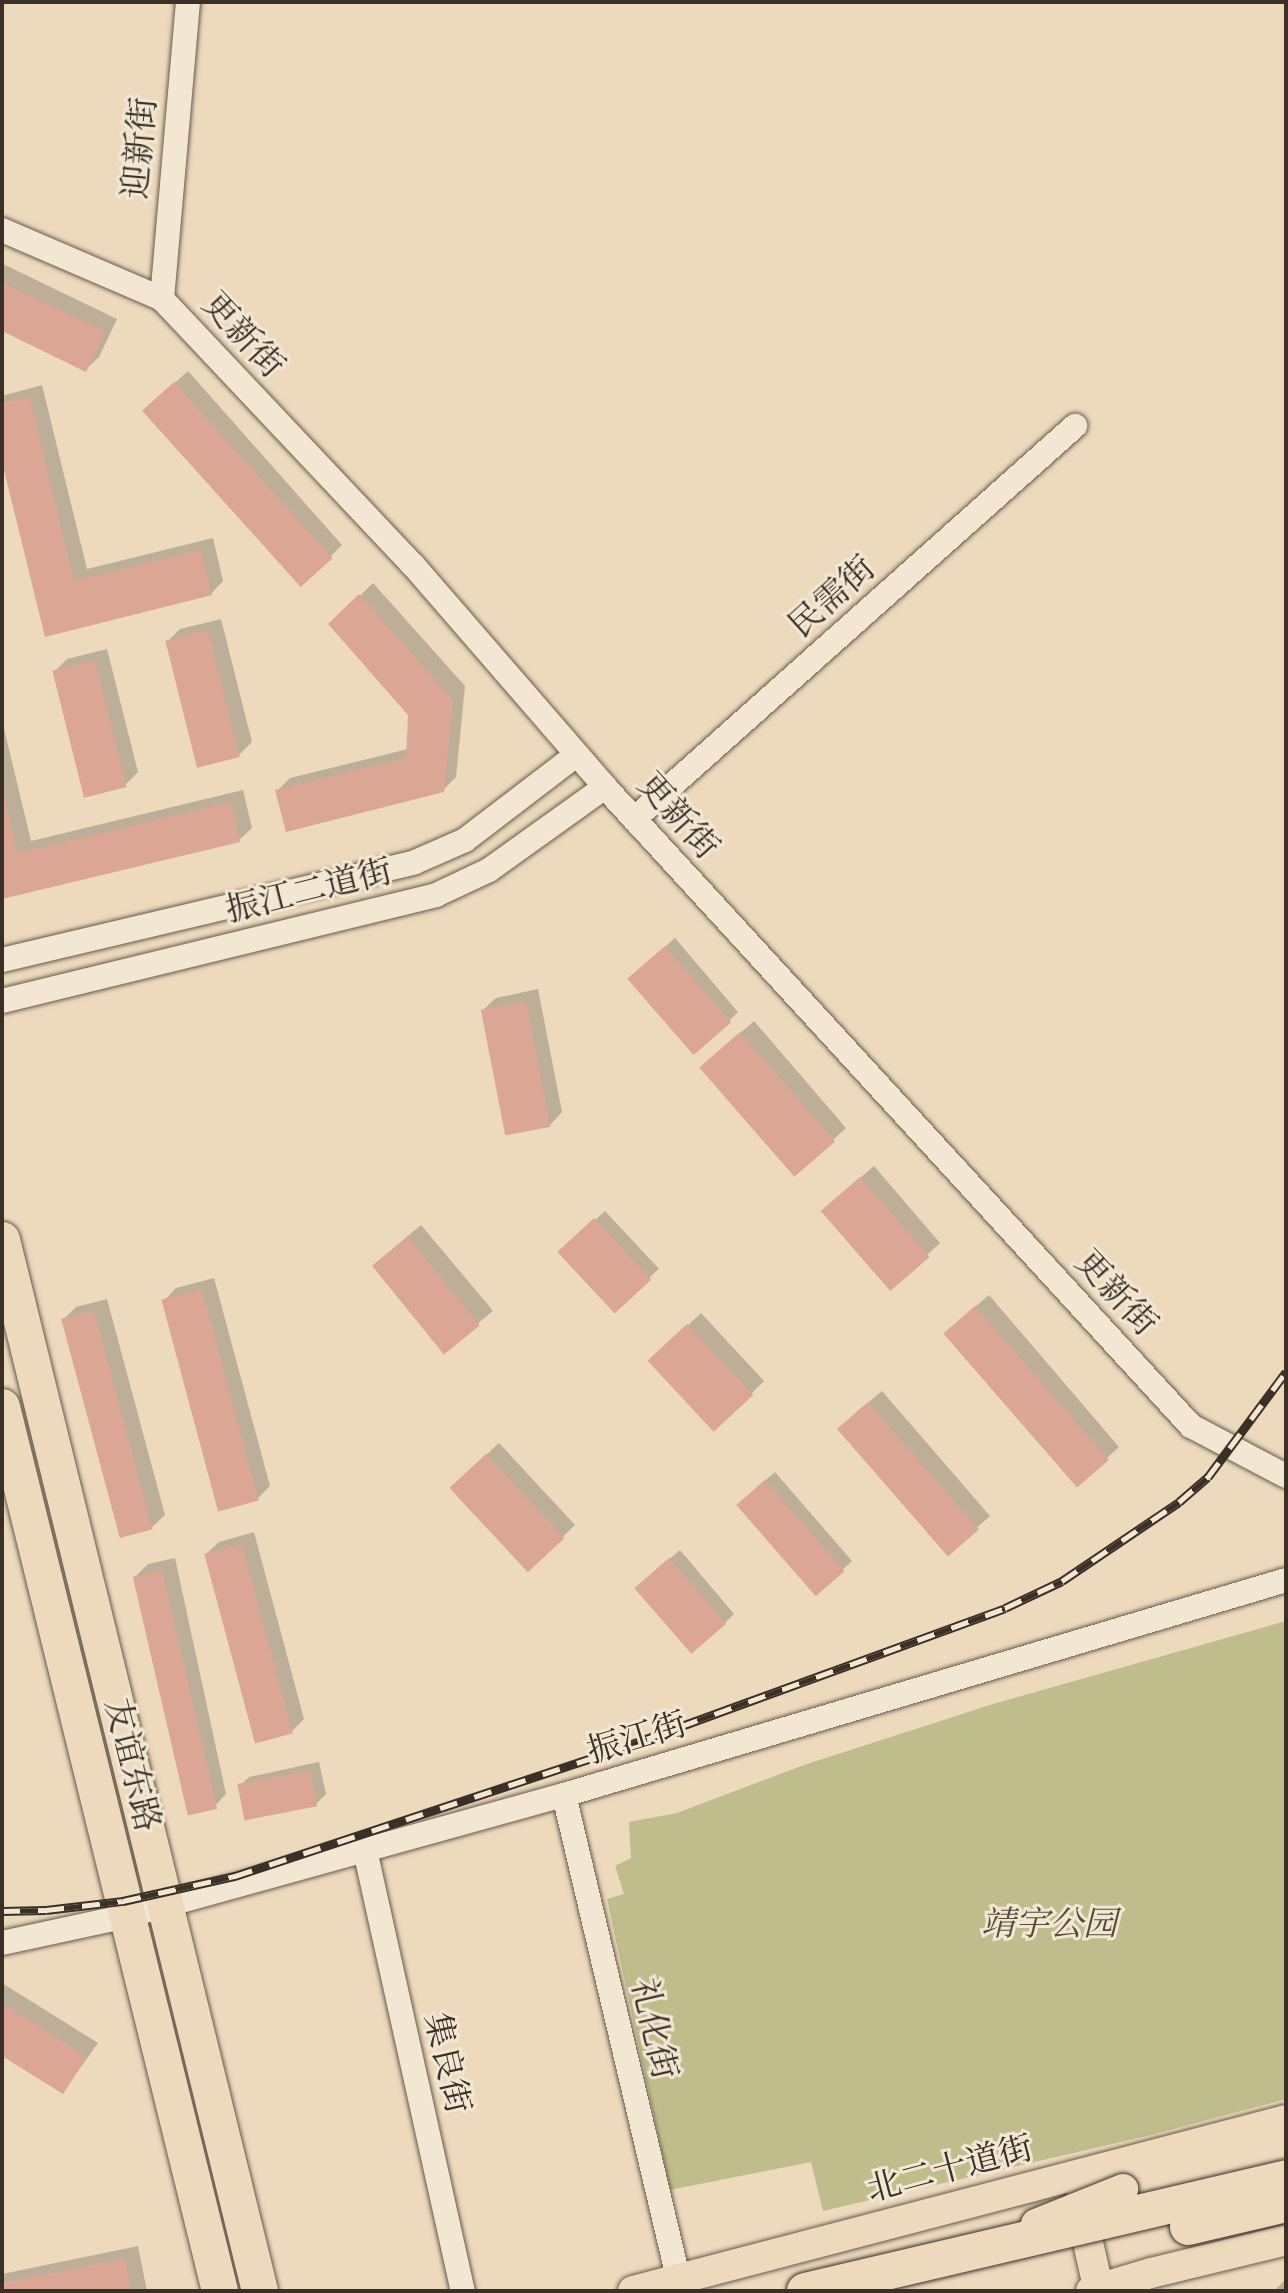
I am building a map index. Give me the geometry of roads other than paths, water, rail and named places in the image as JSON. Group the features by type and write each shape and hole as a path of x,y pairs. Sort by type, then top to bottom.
{"highway":[{"name":"友谊东路","path":"2,1240 260,2291"},
{"name":"友谊东路","path":"2,1407 220,2291"},
{"path":"805,2291 1286,2178"},
{"path":"921,2291 1286,2204"}],"main road":[{"name":"北二十道街","path":"633,2291 1286,2120"},
{"path":"950,2259 1123,2189 1286,2146"},
{"path":"1072,2176 1096,2290 1286,2240"}],"street":[{"name":"迎新街","path":"162,299 188,2"},
{"name":"更新街","path":"2,230 162,299 413,565 576,755 1191,1426 1286,1476"},
{"name":"民需街","path":"634,819 1075,426"},
{"name":"振江二道街","path":"2,960 415,862 465,840 576,755"},
{"name":"振江二道街","path":"2,1001 436,895 489,870 605,787"},
{"name":"振江街","path":"2,1943 127,1916 564,1795 1286,1580"},
{"name":"礼化街","path":"564,1795 678,2279"},
{"name":"集良街","path":"365,1850 463,2291"}],"railway":[{"path":"2,1911 46,1910 123,1901 235,1876 613,1751 1005,1608 1062,1581 1179,1502 1208,1477 1286,1372"}],"park label":[{"name":"靖宇公园","path":"1049,1925"}]}
